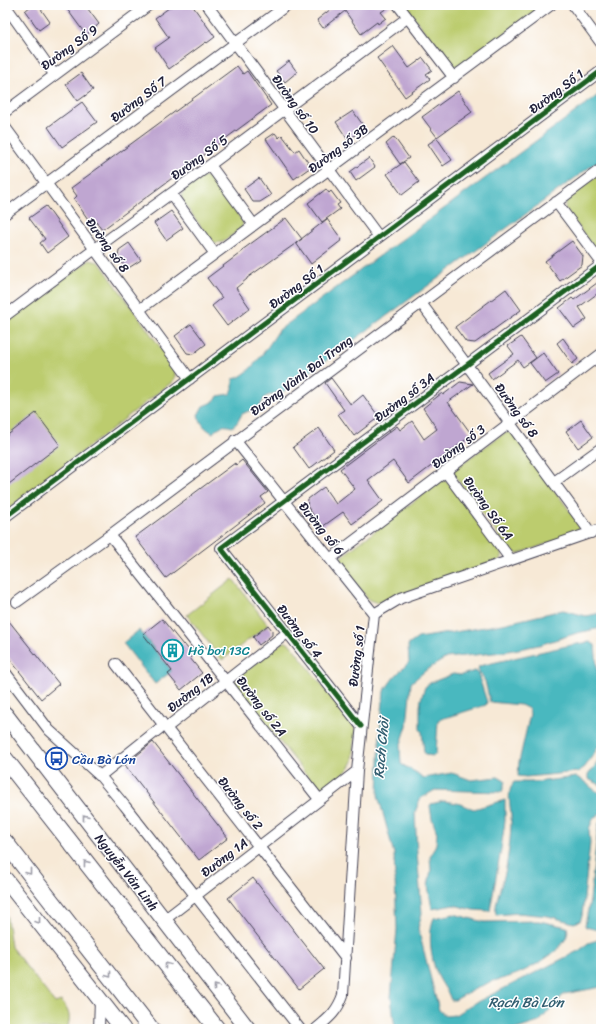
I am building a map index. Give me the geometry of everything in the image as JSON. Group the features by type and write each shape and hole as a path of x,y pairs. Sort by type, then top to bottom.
{"highway":[{"name":"Nguyễn Văn Linh","path":"5,759 217,1029"},
{"path":"5,842 151,1029"}],"main road":[{"name":"Nguyễn Văn Linh","path":"5,714 244,1023"},
{"path":"5,879 123,1029"}],"street":[{"path":"5,5 54,74"},
{"name":"Đường Số 9","path":"5,112 54,74 149,5"},
{"name":"Đường số 10","path":"207,5 379,237"},
{"name":"Đường Số 7","path":"5,214 287,5"},
{"path":"398,5 454,78"},
{"name":"Đường số 3B","path":"140,310 551,5"},
{"path":"573,5 601,43"},
{"name":"Đường Số 5","path":"5,316 210,166 407,18"},
{"name":"Đường Số 1","path":"5,517 601,71"},
{"name":"Đường số 8","path":"5,127 190,379"},
{"path":"210,166 254,225"},
{"name":"Đường Vành Đai Trong","path":"17,602 110,535 235,440 601,169"},
{"path":"171,194 214,254"},
{"path":"556,202 601,263"},
{"name":"Đường số 3A","path":"221,548 601,263"},
{"name":"Đường số 8","path":"421,302 554,482 596,531"},
{"name":"Đường số 3","path":"330,558 601,354"},
{"name":"Đường số 6","path":"235,440 374,614"},
{"path":"554,482 601,448"},
{"name":"Đường Số 6A","path":"445,471 511,560"},
{"name":"Đường số 1","path":"316,1029 330,1018 339,1007 343,995 357,771 374,614 401,598 596,531"},
{"name":"Đường số 2A","path":"110,535 319,799"},
{"name":"Đường số 4","path":"221,548 361,726"},
{"name":"Đường 1B","path":"100,776 287,633"},
{"name":"Đường số 2","path":"116,664 346,958"},
{"path":"5,672 49,730 100,776 300,1029"},
{"name":"Đường 1A","path":"164,920 357,771"},
{"path":"99,1029 100,999"}],"green space":[{"path":"405,5 544,5 462,66 458,66 447,62"},
{"path":"601,172 601,259 565,208 566,201"},
{"path":"204,176 208,176 213,179 243,222 242,228 223,242 215,243 211,240 181,198 188,186"},
{"path":"90,260 98,262 102,266 173,365 175,376 172,382 5,512 5,322"},
{"path":"506,432 512,433 578,522 579,529 577,533 518,554 511,552 454,475 454,469"},
{"path":"442,480 448,482 502,555 502,558 499,561 378,603 369,600 341,566 341,557"},
{"path":"233,579 268,625 222,660 187,615"},
{"path":"283,642 291,645 356,729 353,761 351,765 341,777 324,788 316,787 235,685 237,678"},
{"path":"5,904 11,947 55,1003 61,1001 64,1005 69,1015 67,1029 5,1029"}],"water":[{"path":"601,93 601,159 283,392 265,397 260,406 242,414 237,423 232,427 221,426 213,433 204,426 198,415 203,406 215,401 218,396 230,394 233,389 233,379 239,377 253,366 279,330"},
{"name":"Rạch Bà Lớn","path":"563,610 586,616 601,613 601,628 577,633 539,645 503,652 446,658 425,671 411,683 407,726 400,747 401,764 423,778 452,773 471,780 498,777 505,781 502,792 435,790 421,798 415,812 422,913 418,928 439,1010 446,1016 455,1015 469,1006 580,950 588,943 601,939 601,987 564,994 539,1022 517,1029 395,1029 391,997 397,929 394,854 378,795 380,731 384,691 394,677 409,662 408,645 418,638 503,624"},
{"path":"139,630 172,671 155,684 123,643"},
{"path":"590,642 595,645 601,709 601,743 585,767 578,772 526,777 518,776 519,762 530,714 529,709 521,705 490,702 485,681 478,670 479,666"},
{"path":"475,671 478,674 487,702 486,705 438,720 436,753 434,756 426,755 424,752 422,732 420,729 420,707 425,687 430,683 453,674 461,675"},
{"path":"601,758 601,785 588,779 588,775"},
{"path":"576,777 583,780 594,790 601,793 601,814 594,817 589,829 590,843 582,916 580,921 574,923 548,916 518,913 496,915 497,900 505,873 509,847 511,816 509,796 511,787 514,782 536,782"},
{"path":"505,800 505,821 490,911 473,910 454,905 432,909 428,886 431,870 430,857 436,844 437,833 432,819 431,804 444,801 457,803 474,809"},
{"path":"601,821 601,931 586,927 585,925 590,900 598,827"},
{"path":"454,914 484,922 539,921 567,927 567,934 564,942 539,963 511,976 488,983 455,1000 451,1000 436,972 430,940 434,918"}],"building":[{"path":"32,5 38,5 50,22 39,30 25,11"},
{"path":"64,5 85,5 99,24 86,35"},
{"path":"173,5 192,5 215,37 169,69 155,48 169,38 155,18"},
{"path":"336,5 392,5 381,12 386,18 378,24 377,22 361,34 345,11 323,28 317,20"},
{"path":"393,46 409,68 423,58 432,70 426,74 430,79 405,97 377,58"},
{"path":"289,61 297,72 285,82 276,71"},
{"path":"237,66 243,74 247,71 271,105 102,230 96,222 92,225 74,199 77,196 71,188"},
{"path":"81,73 93,90 78,101 66,84"},
{"path":"458,91 472,112 437,137 422,117"},
{"path":"82,102 97,122 62,147 48,127"},
{"path":"353,111 365,128 348,140 336,122"},
{"path":"275,133 279,138 282,135 295,152 299,149 311,167 294,179 266,139"},
{"path":"394,137 409,158 400,164 386,144"},
{"path":"437,138 452,160 443,166 428,144"},
{"path":"369,158 375,167 356,181 350,172"},
{"path":"404,162 419,182 402,195 387,174"},
{"path":"259,178 271,195 260,202 253,202 244,189"},
{"path":"326,189 329,193 331,191 340,203 337,205 340,209 322,222 308,203"},
{"path":"46,206 68,237 47,253 40,243 45,239 29,218"},
{"path":"171,211 183,228 166,240 154,223"},
{"path":"286,218 302,239 247,278 236,288 250,308 227,326 212,306 222,298 207,278"},
{"path":"327,219 342,240 311,264 296,243"},
{"path":"572,241 583,256 582,265 560,281 545,261"},
{"path":"129,243 141,260 127,269 118,257 119,250"},
{"path":"601,280 601,291 579,307 587,319 574,328 559,308 572,298 574,300"},
{"path":"506,289 521,310 475,343 466,342 455,327"},
{"path":"191,324 206,344 193,354 187,353 175,336"},
{"path":"521,337 536,358 523,367 518,360 492,379 488,373 514,354 508,346"},
{"path":"563,338 578,359 572,364 557,343"},
{"path":"543,353 558,374 545,383 530,363"},
{"path":"331,378 351,405 363,395 379,417 354,436 338,414 344,410 325,383"},
{"path":"460,382 473,384 448,402 472,435 409,483 393,461 368,480 383,501 352,524 343,512 322,527 307,506 308,499 324,487 336,504 355,489 340,469 397,426 400,430 412,421 424,439 437,429 423,408 442,393 443,395"},
{"path":"36,413 60,445 5,487 5,437"},
{"path":"581,420 593,437 578,448 566,431"},
{"path":"319,428 334,450 309,469 293,447"},
{"path":"242,460 268,492 261,497 265,503 166,578 135,537 235,463 236,465"},
{"path":"5,616 59,684 41,699 5,653"},
{"name":"Hồ bơi 13C","path":"162,619 193,655 190,658 202,673 181,690 168,674 172,671 143,634"},
{"path":"268,625 272,630 272,635 259,645 253,637"},
{"path":"153,742 228,838 199,860 125,765"},
{"path":"253,878 324,969 299,989 228,898"}],"cycle path":[{"path":"5,517 601,71"},
{"path":"361,726 221,548 601,265"}],"place":[{"name":"Hồ bơi 13C","path":"172,650"},
{"name":"Cầu Bà Lớn","path":"57,759"}],"water label":[{"name":"Rạch Chòi","path":"381,748"}]}
